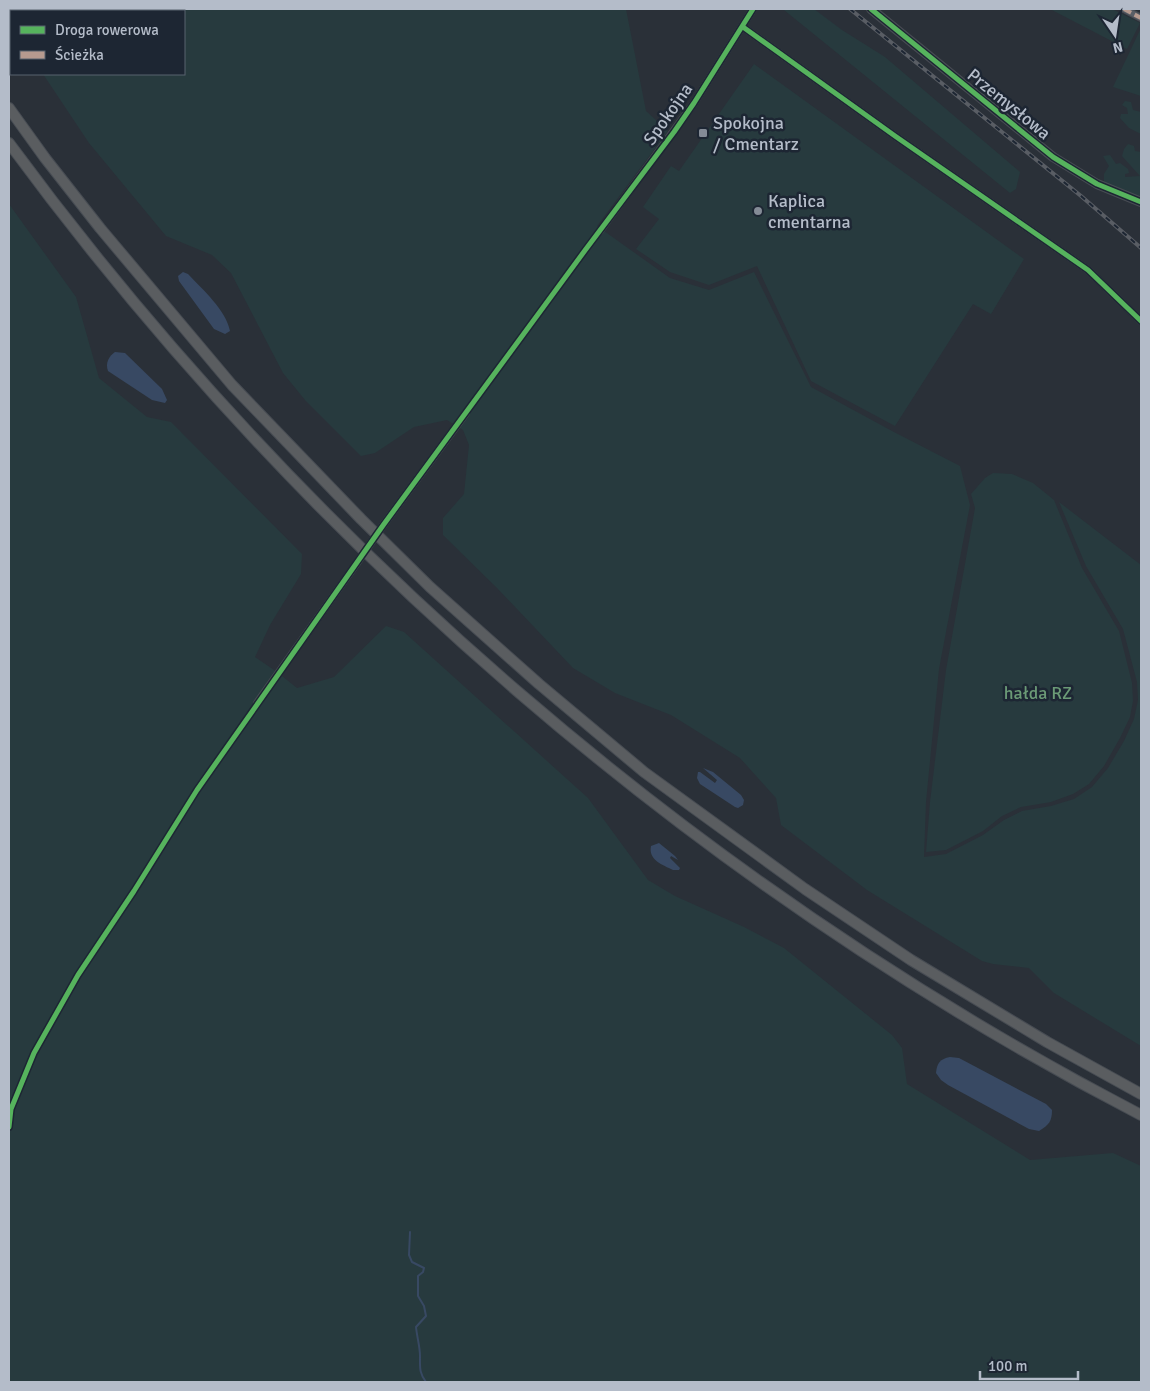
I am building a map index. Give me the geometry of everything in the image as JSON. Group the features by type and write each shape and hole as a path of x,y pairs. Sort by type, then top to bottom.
{"highway":[{"path":"9,108 100,228 232,385 360,520 423,580 532,677 644,772 805,889 919,964 1047,1042 1141,1093"},
{"path":"9,143 54,204 126,293 217,399 337,524 470,650 633,787 808,916 910,984 1036,1059 1141,1115"}],"street":[{"name":"Spokojna","path":"600,232 694,103 753,9"},
{"name":"Przemysłowa","path":"871,9 1053,157 1097,184 1141,202"},
{"path":"1124,9 1141,18"},
{"path":"743,27 895,136 1088,270 1141,321"},
{"path":"257,703 384,524 466,413"}],"green space":[{"path":"9,9 626,9 646,111 668,131 597,226 670,278 709,290 754,272 811,387 960,466 970,505 939,669 926,802 924,857 946,854 983,835 1004,820 1022,811 1051,806 1074,799 1092,787 1108,768 1134,719 1138,700 1137,682 1123,629 1086,566 1059,502 1141,565 1141,1046 1054,993 1029,968 982,961 867,890 781,825 776,798 740,758 671,715 615,693 573,668 497,588 443,535 443,518 464,494 469,445 463,430 447,420 414,427 375,453 361,456 305,400 283,373 231,273 212,255 166,236 89,143 44,75 185,75 185,10 10,10 10,20"},
{"path":"785,9 814,9 842,30 885,57 1020,172 1016,189 1010,193"},
{"path":"1050,9 1112,9 1140,23 1127,49"},
{"path":"1141,28 1141,96 1113,87"},
{"path":"754,64 1024,259 991,314 973,304 895,426 811,381 757,266 709,285 670,272 636,249 659,219 643,207 671,166 679,171"},
{"path":"1125,101 1131,102 1133,110 1141,112 1141,134 1129,128 1120,118 1121,114 1128,114 1127,108 1122,105"},
{"path":"1128,144 1134,146 1135,151 1141,152 1141,199 1104,184 1104,174 1109,166 1103,156 1110,155 1116,164 1120,163 1128,169 1129,173 1125,174 1125,177 1140,176 1122,156"},
{"path":"9,204 76,297 99,378 147,417 171,422 302,554 301,574 270,625 255,657 297,688 334,677 386,626 404,632 588,798 648,880 675,896 744,927 784,948 892,1035 902,1048 907,1084 1030,1160 1113,1153 1141,1166 1141,1382 9,1382"},
{"name":"hałda RZ","path":"993,473 1012,474 1033,483 1054,500 1082,568 1119,631 1132,683 1133,701 1130,717 1120,738 1104,766 1089,784 1073,794 1051,802 1021,807 1002,816 983,831 946,850 926,852 946,670 975,508 971,494 985,478"}],"water":[{"path":"183,272 188,274 219,308 228,323 230,331 225,334 214,329 179,281 178,276"},
{"path":"115,352 125,353 162,389 167,400 165,403 152,400 108,371 108,360"},
{"path":"703,768 713,772 741,795 744,800 743,805 738,808 735,807 700,784 697,778 698,772 715,783 717,780"},
{"path":"659,843 678,860 671,856 670,858 680,868 679,870 673,870 654,858 651,846"},
{"path":"950,1057 959,1058 1046,1104 1052,1110 1049,1122 1039,1131 1029,1129 948,1085 936,1073 940,1062"}],"waterway":[{"path":"410,1232 409,1255 412,1262 424,1268 423,1272 418,1276 418,1296 424,1306 426,1316 416,1327 420,1349 420,1370 426,1382"}],"railway":[{"path":"850,9 1081,196 1141,248"}],"marked path":[{"path":"1124,9 1141,18"}],"cycle path":[{"path":"9,1127 11,1109 34,1053 78,975 134,891 197,790 384,524 674,132 753,9"},
{"path":"871,9 1053,157 1097,184 1141,202"},
{"path":"743,27 895,136 1088,270 1141,321"}],"place":[{"name":"Spokojna / Cmentarz","path":"703,133"},
{"name":"Kaplica cmentarna","path":"758,211"}]}
